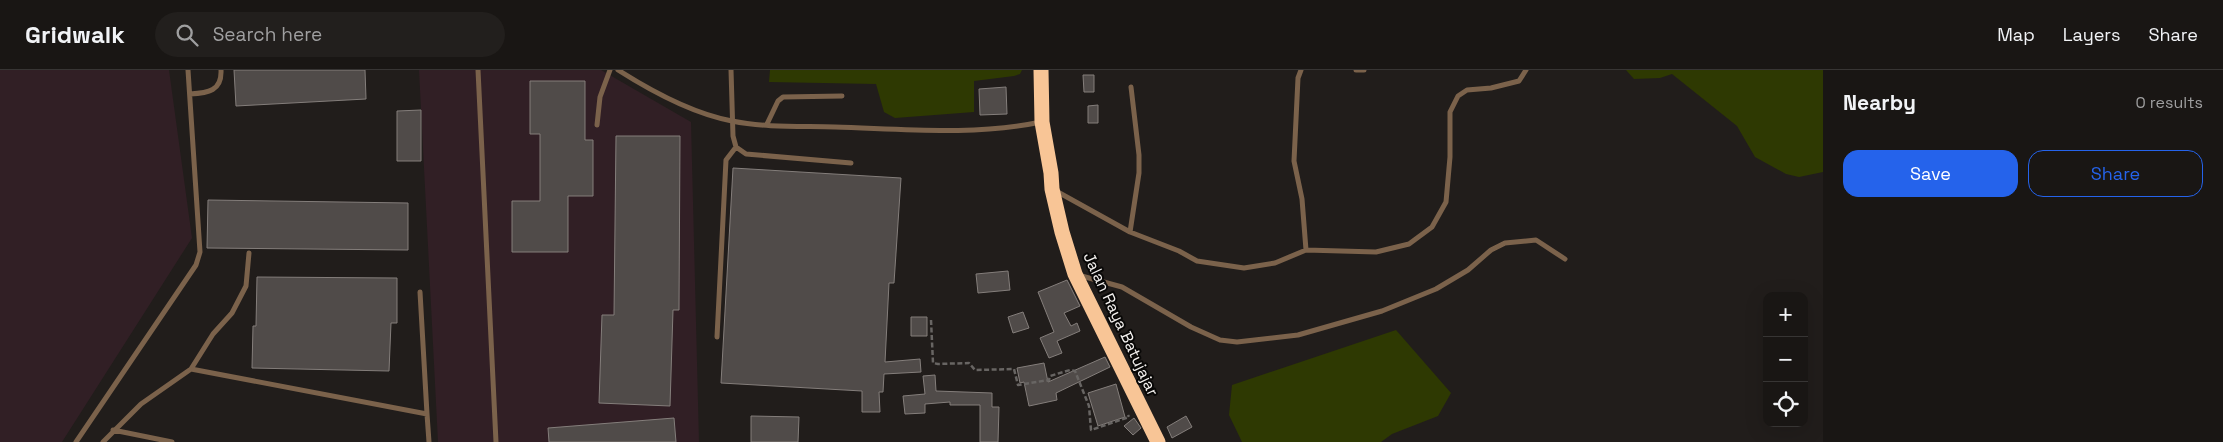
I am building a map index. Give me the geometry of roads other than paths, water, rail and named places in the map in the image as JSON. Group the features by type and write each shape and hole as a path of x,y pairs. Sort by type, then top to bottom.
{"highway":[{"name":"Jalan Raya Batujajar","path":"1041,70 1042,122 1052,189 1062,232 1075,274 1158,442"}],"lane":[{"path":"76,442 196,265 200,252 188,70"},
{"path":"190,94 204,93 217,87 222,79 221,70"},
{"path":"478,70 496,442"},
{"path":"597,125 600,97 610,70"},
{"path":"618,70 640,85 697,111 732,121 912,130 983,129 1042,122"},
{"path":"730,70 732,121 736,147 746,154 851,163"},
{"path":"1301,70 1298,78 1294,161 1302,199 1306,250"},
{"path":"1356,70 1364,70"},
{"path":"1052,189 1078,201 1130,232 1163,244 1197,261 1244,268 1275,263 1306,250 1376,252 1408,244 1432,227 1446,202 1450,157 1450,112 1458,96 1467,90 1491,88 1519,82 1526,70"},
{"path":"1130,232 1139,173 1139,155 1131,87"},
{"path":"767,124 778,101 784,97 842,96"},
{"path":"717,337 726,160 736,147"},
{"path":"1075,274 1122,287 1191,327 1220,340 1237,342 1298,335 1382,311 1436,289 1468,270 1491,250 1505,243 1536,240 1565,260"},
{"path":"103,442 141,404 191,369 213,334 232,313 246,286 249,253"},
{"path":"420,292 429,442"},
{"path":"191,369 427,414"},
{"path":"113,430 172,442"}]}
